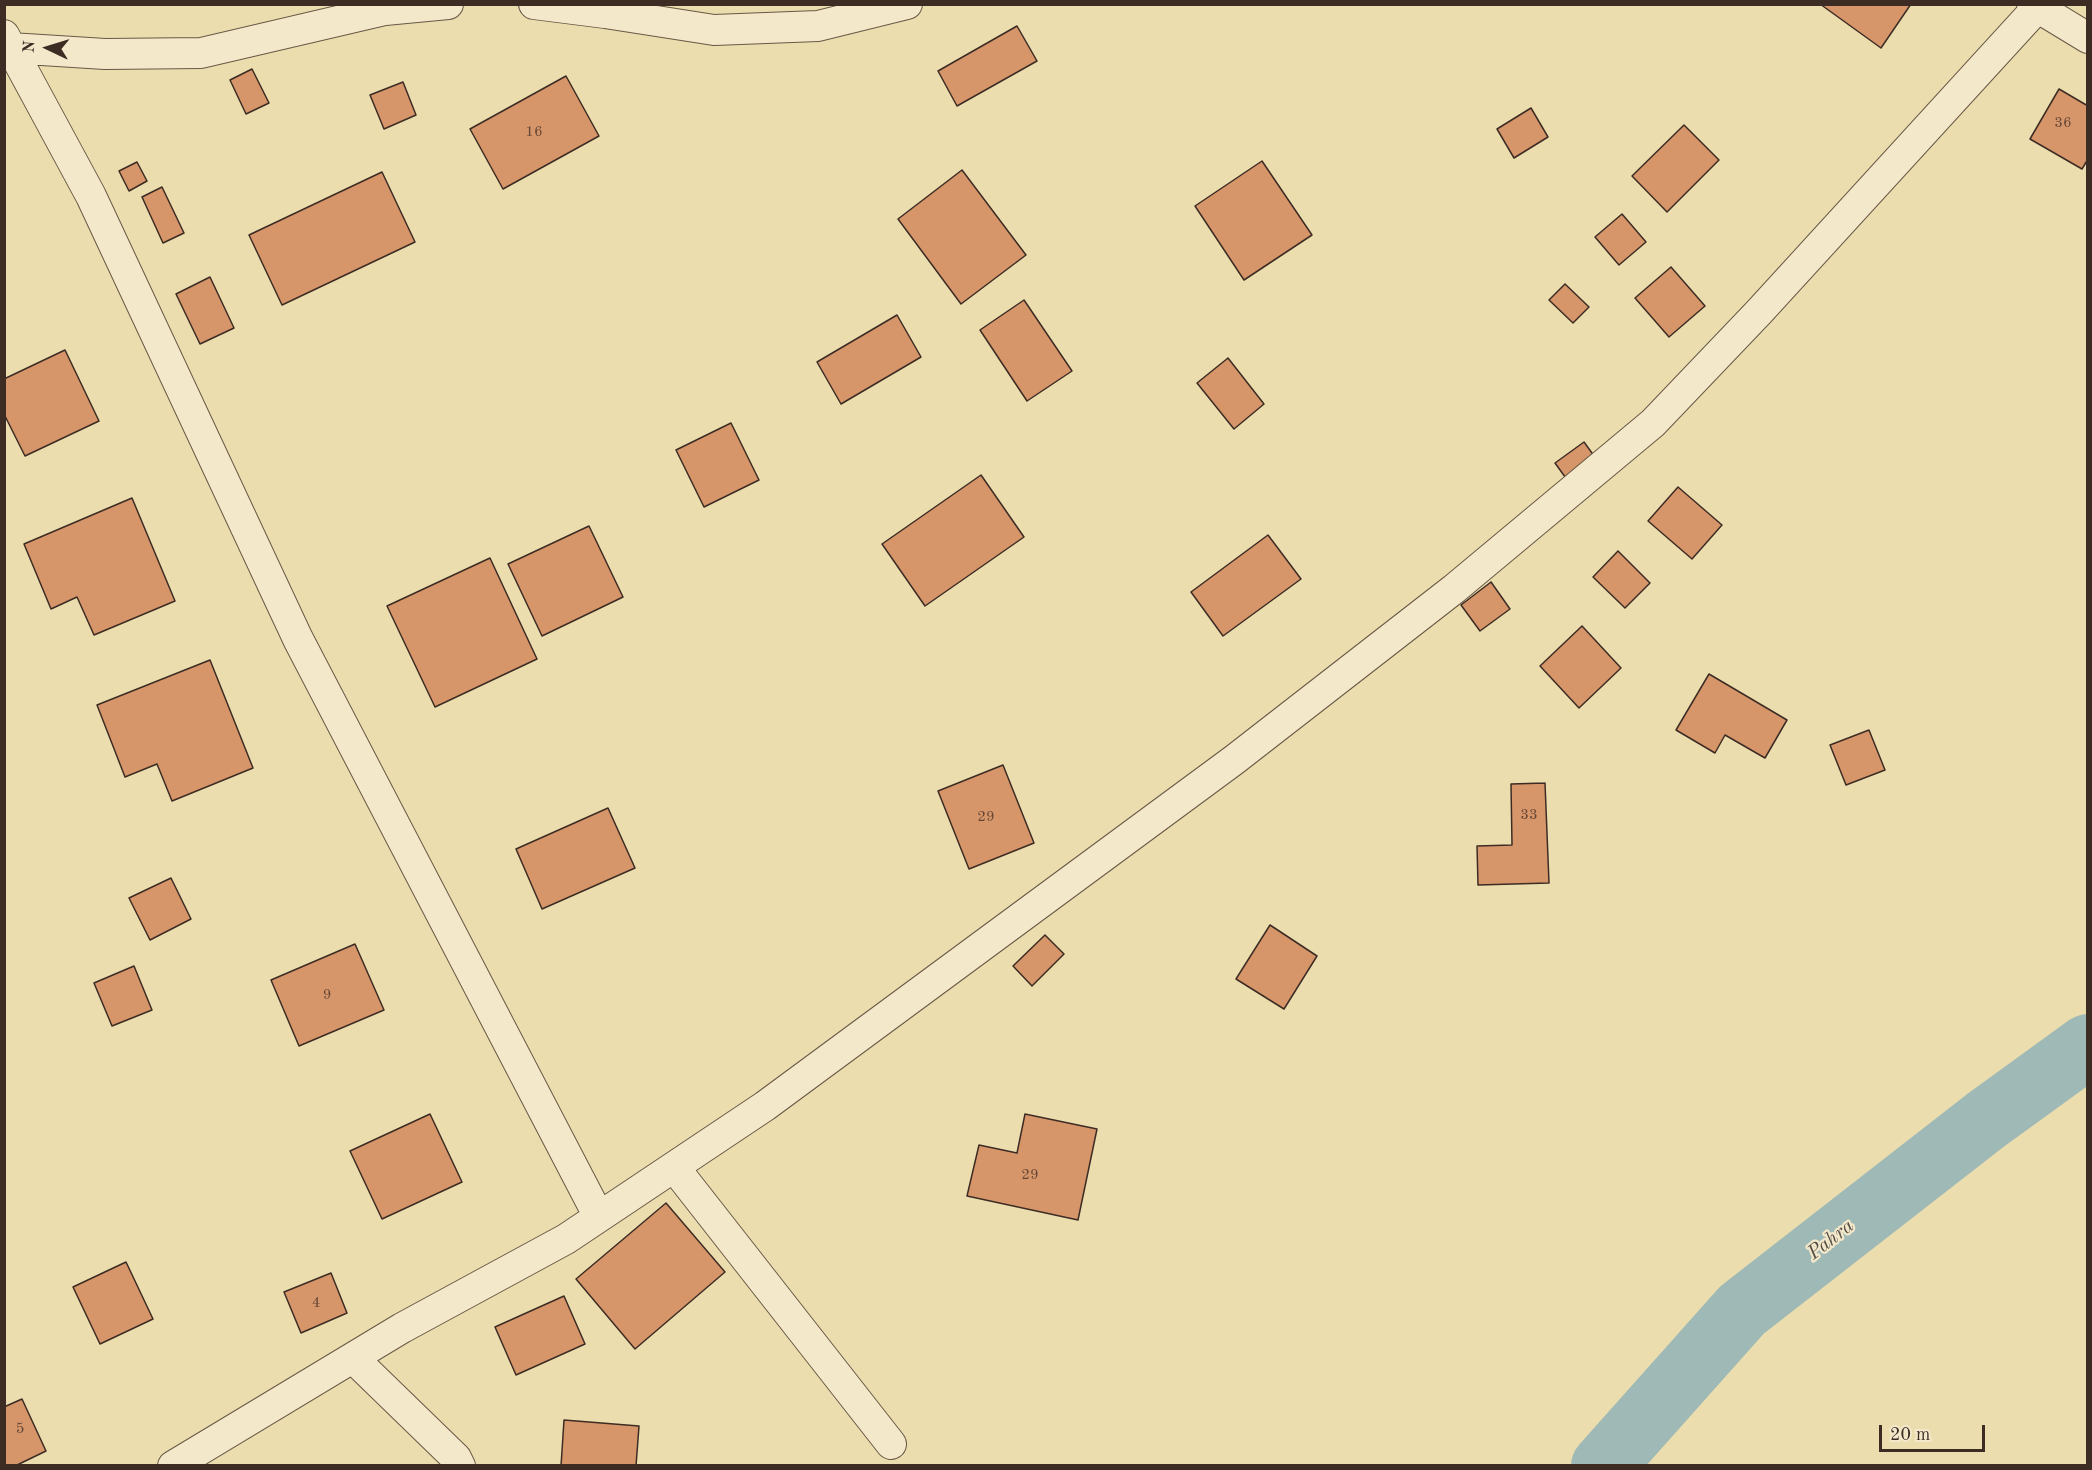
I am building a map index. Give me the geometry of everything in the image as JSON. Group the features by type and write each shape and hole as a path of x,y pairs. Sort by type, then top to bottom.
{"street":[{"path":"6,44 105,54 201,53 385,10 448,4"},
{"path":"534,4 714,30 818,26 907,4"},
{"path":"173,1466 402,1328 566,1239 775,1099 1234,760 1454,589 1653,423 1767,304 2034,6 2088,38"},
{"path":"6,44 90,196 298,639 599,1217"},
{"path":"674,1167 891,1444"},
{"path":"353,1358 456,1458 460,1466"}],"building":[{"path":"1820,4 1911,4 1881,48"},
{"path":"1017,26 1037,61 957,106 938,71"},
{"path":"252,69 269,103 246,114 230,80"},
{"path":"566,76 599,136 503,189 470,129"},
{"path":"403,82 416,115 384,129 370,95"},
{"path":"2059,89 2088,106 2088,159 2082,169 2030,139"},
{"path":"1531,108 1548,137 1514,158 1497,129"},
{"path":"1684,125 1719,160 1667,212 1632,176"},
{"path":"1262,161 1312,235 1244,280 1195,206"},
{"path":"137,162 147,181 129,191 119,171"},
{"path":"962,170 1026,255 961,304 898,219"},
{"path":"382,172 415,242 282,305 249,235"},
{"path":"162,187 184,233 163,243 142,197"},
{"path":"1622,214 1646,242 1619,265 1595,237"},
{"path":"1671,267 1705,306 1669,337 1635,298"},
{"path":"210,277 234,328 200,344 176,294"},
{"path":"1565,284 1589,307 1573,323 1549,300"},
{"path":"1024,300 1072,371 1027,401 980,330"},
{"path":"897,315 921,357 841,404 817,362"},
{"path":"65,350 99,421 25,456 4,414 4,379"},
{"path":"1228,358 1264,404 1234,429 1197,383"},
{"path":"731,423 759,480 704,507 676,450"},
{"path":"1584,442 1597,460 1568,481 1555,463"},
{"path":"981,475 1024,537 925,606 882,544"},
{"path":"1678,487 1722,525 1692,559 1648,521"},
{"path":"132,498 175,601 94,635 77,597 51,609 24,544"},
{"path":"589,526 623,597 542,636 508,564"},
{"path":"1268,535 1301,579 1223,636 1191,592"},
{"path":"1618,551 1650,583 1625,608 1593,577"},
{"path":"490,558 537,659 435,707 387,606"},
{"path":"1491,582 1510,609 1480,631 1461,605"},
{"path":"1582,626 1621,668 1579,708 1540,666"},
{"path":"210,660 253,768 172,801 157,764 125,777 97,705"},
{"path":"1709,674 1787,720 1765,758 1725,735 1715,753 1676,730"},
{"path":"1869,730 1885,770 1846,785 1830,745"},
{"path":"1003,765 1034,843 969,869 938,791"},
{"path":"1545,783 1549,883 1478,885 1477,846 1512,845 1511,784"},
{"path":"608,808 635,868 542,909 516,849"},
{"path":"171,878 191,919 150,940 129,898"},
{"path":"1270,925 1317,956 1284,1009 1236,979"},
{"path":"1045,935 1064,954 1032,986 1013,966"},
{"path":"355,944 384,1010 299,1046 271,980"},
{"path":"134,966 152,1010 112,1026 94,983"},
{"path":"430,1114 462,1182 382,1219 350,1151"},
{"path":"1025,1114 1097,1129 1078,1220 967,1196 979,1145 1017,1153"},
{"path":"666,1203 725,1272 635,1349 576,1279"},
{"path":"126,1262 153,1319 100,1344 73,1287"},
{"path":"331,1273 347,1313 301,1333 284,1292"},
{"path":"564,1296 585,1344 516,1375 495,1327"},
{"path":"22,1399 46,1451 15,1466 4,1466 4,1407"},
{"path":"564,1420 639,1426 636,1466 561,1466"}],"waterway":[{"name":"Pahra","path":"1603,1466 1742,1310 1986,1120 2088,1046"}]}
